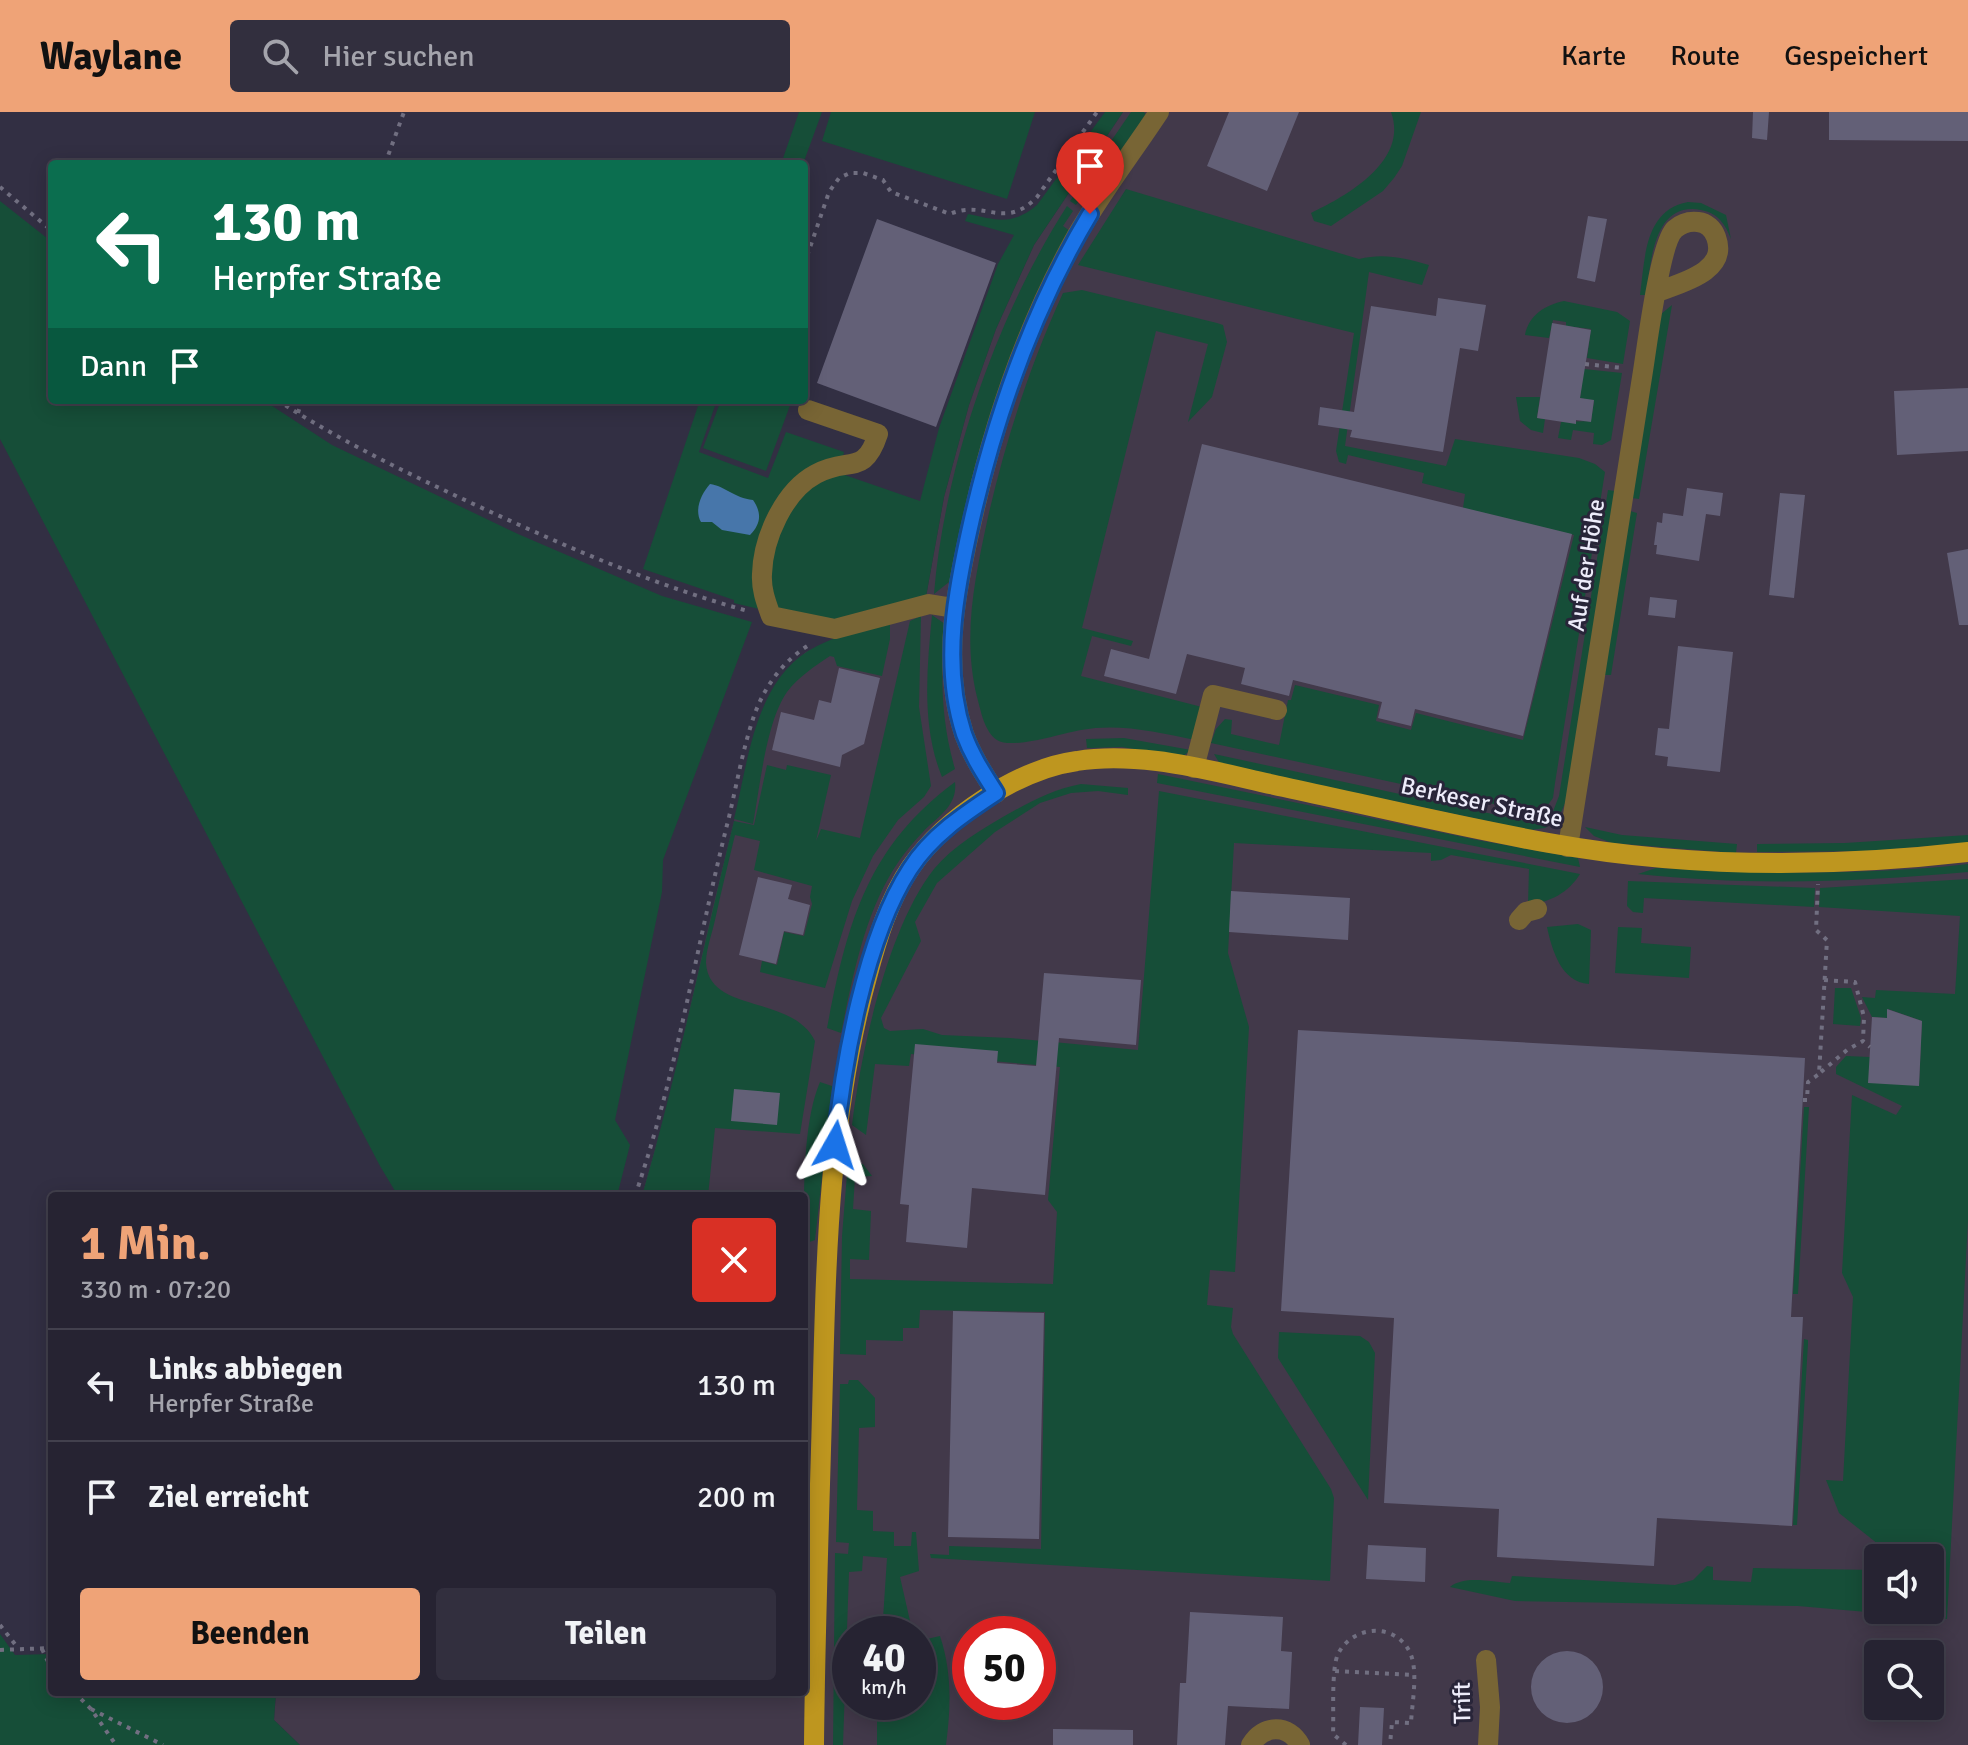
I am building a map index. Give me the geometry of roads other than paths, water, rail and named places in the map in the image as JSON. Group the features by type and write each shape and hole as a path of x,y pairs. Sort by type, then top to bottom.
{"main road":[{"name":"Berkeser Straße","path":"814,1745 825,1256 829,1198 846,1068 883,922 910,868 927,847 962,815 1039,771 1081,760 1130,759 1194,768 1568,847 1666,858 1814,864 1968,852"}],"street":[{"path":"996,793 975,760 958,707 952,655 954,608 981,479 1022,350 1074,241 1159,112"},
{"name":"Auf der Höhe","path":"1568,847 1657,292"},
{"path":"808,410 878,434 872,453 861,463 834,465 817,473 801,482 788,500 774,525 762,573 763,591 771,616 835,629 929,604 954,608"},
{"path":"1194,768 1213,695 1277,710"},
{"path":"1519,920 1526,912 1537,909"},
{"name":"Trift","path":"1486,1660 1490,1707 1488,1745"},
{"path":"1251,1745 1262,1732 1271,1729 1286,1730 1300,1745"}],"water":[{"path":"710,484 753,500 759,518 750,535 722,530 712,522 701,522 698,512 700,502"}]}
